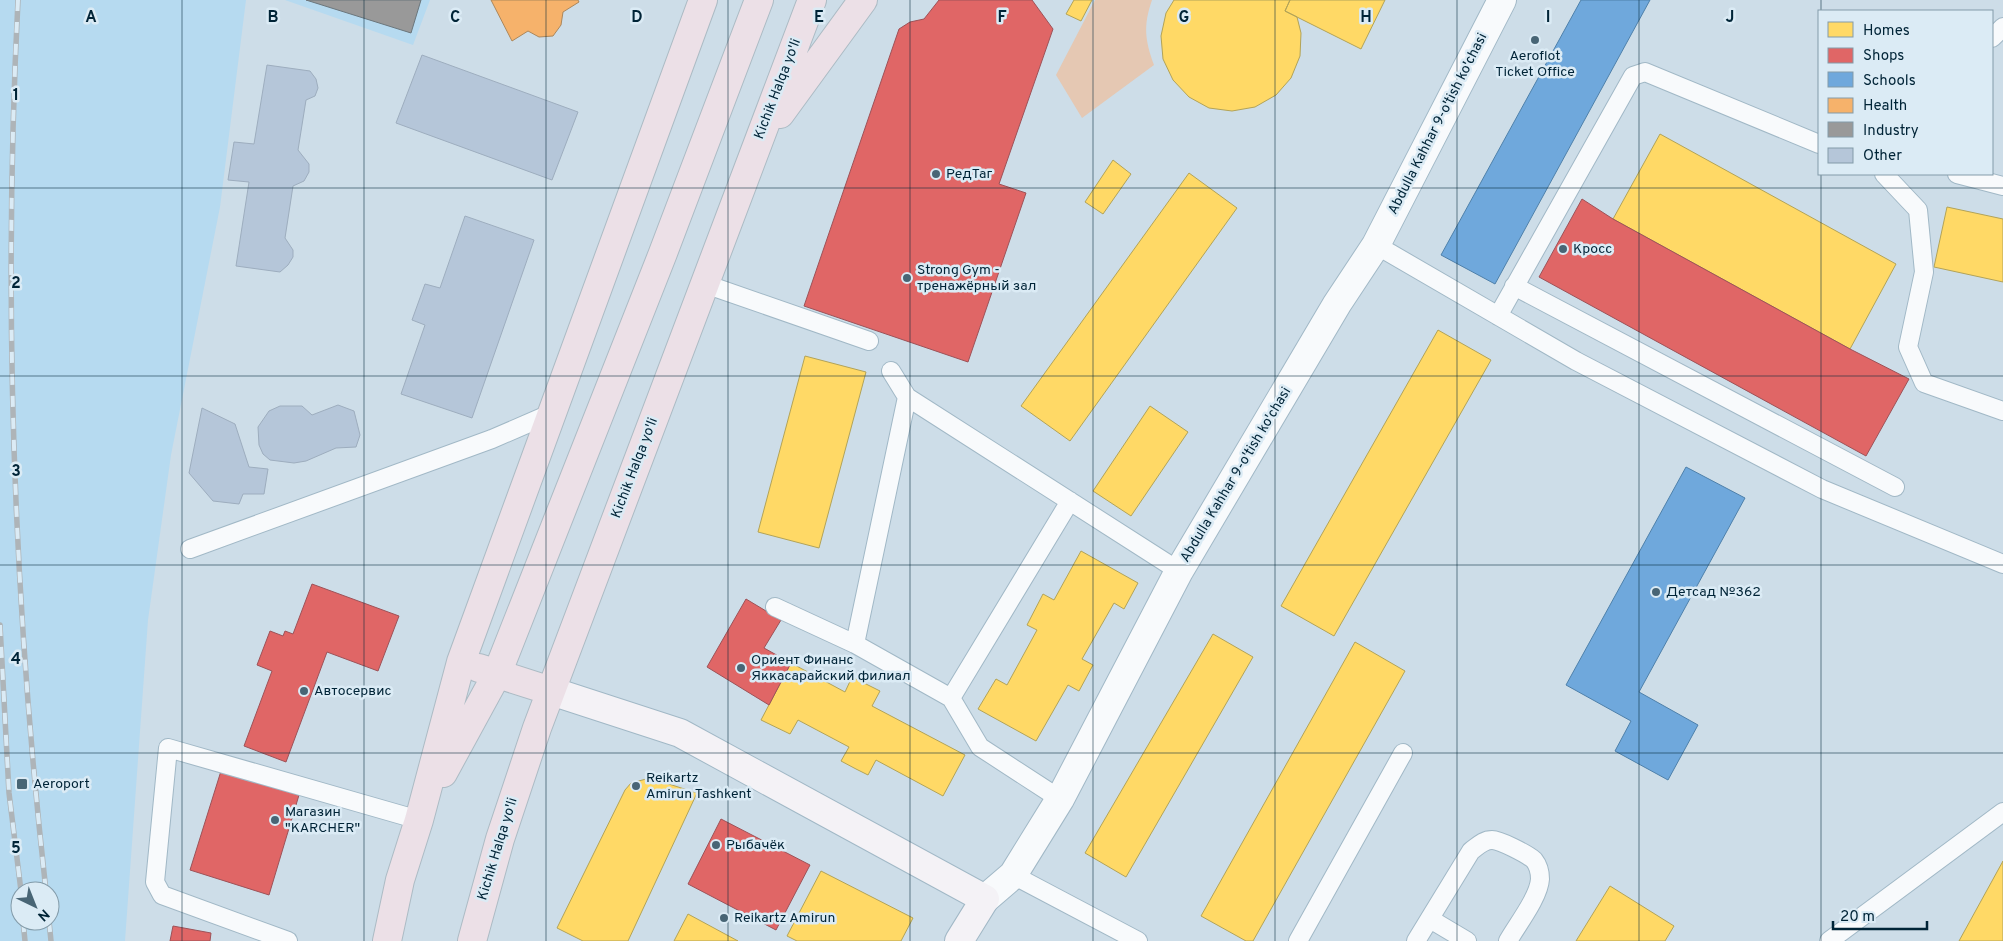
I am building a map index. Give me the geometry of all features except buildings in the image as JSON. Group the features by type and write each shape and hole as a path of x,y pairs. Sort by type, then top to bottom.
{"highway":[{"path":"387,941 400,880 420,820 461,662 703,0"},
{"path":"420,820 478,706 497,674 759,0"},
{"name":"Kichik Halqa yo'li","path":"472,941 503,831 551,691 812,0"},
{"path":"757,146 863,0"},
{"path":"461,662 551,691"}],"street":[{"name":"Abdulla Kahhar 9-o'tish ko'chasi","path":"959,941 985,900 1013,875 1060,799 1179,571 1337,304 1376,245 1502,0"},
{"path":"551,691 680,734 985,900"}],"lane":[{"path":"1993,37 2003,27"},
{"path":"1498,316 1633,76 1645,72 1818,144"},
{"path":"1885,175 1918,210 1924,272 1908,348 1924,383 2003,411"},
{"path":"1963,175 2002,182"},
{"path":"1376,245 1576,361 1822,489 2003,564"},
{"path":"705,284 870,341"},
{"path":"1514,286 1895,487"},
{"path":"891,371 907,397 1179,571"},
{"path":"855,644 907,397"},
{"path":"190,549 492,439 552,413"},
{"path":"951,698 1070,501"},
{"path":"775,607 855,644 951,698 980,747 1060,799"},
{"path":"288,941 162,894 155,882 168,748 420,820"},
{"path":"1298,941 1403,753"},
{"path":"1829,941 2003,812"},
{"path":"1416,941 1471,851 1484,842 1493,840 1504,843 1533,860 1539,869 1540,879 1536,892 1508,941"},
{"path":"1013,875 1138,941"},
{"path":"1430,919 1467,941"}],"shaded area":[{"path":"0,0 246,0 220,207 171,455 148,620 125,941 0,941"},
{"path":"285,0 430,0 413,45"},
{"path":"1095,0 1152,0 1147,18 1146,33 1154,65 1082,118 1056,75"}],"railway":[{"path":"18,0 11,223 14,446 26,669 45,881"},
{"path":"0,625 9,793 20,881"},
{"path":"24,931 25,941"},
{"path":"50,931 51,941"}],"place":[{"name":"Aeroflot Ticket Office","path":"1535,40"},
{"name":"РедТаг","path":"936,174"},
{"name":"Кросс","path":"1563,249"},
{"name":"Strong Gym - тренажёрный зал","path":"907,278"},
{"name":"Детсад №362","path":"1656,592"},
{"name":"Ориент Финанс Яккасарайский филиал","path":"741,668"},
{"name":"Автосервис","path":"304,691"},
{"name":"Aeroport","path":"22,784"},
{"name":"Reikartz Amirun Tashkent","path":"636,786"},
{"name":"Магазин \"KARCHER\"","path":"275,820"},
{"name":"Рыбачёк","path":"716,845"},
{"name":"Reikartz Amirun","path":"724,918"}]}
